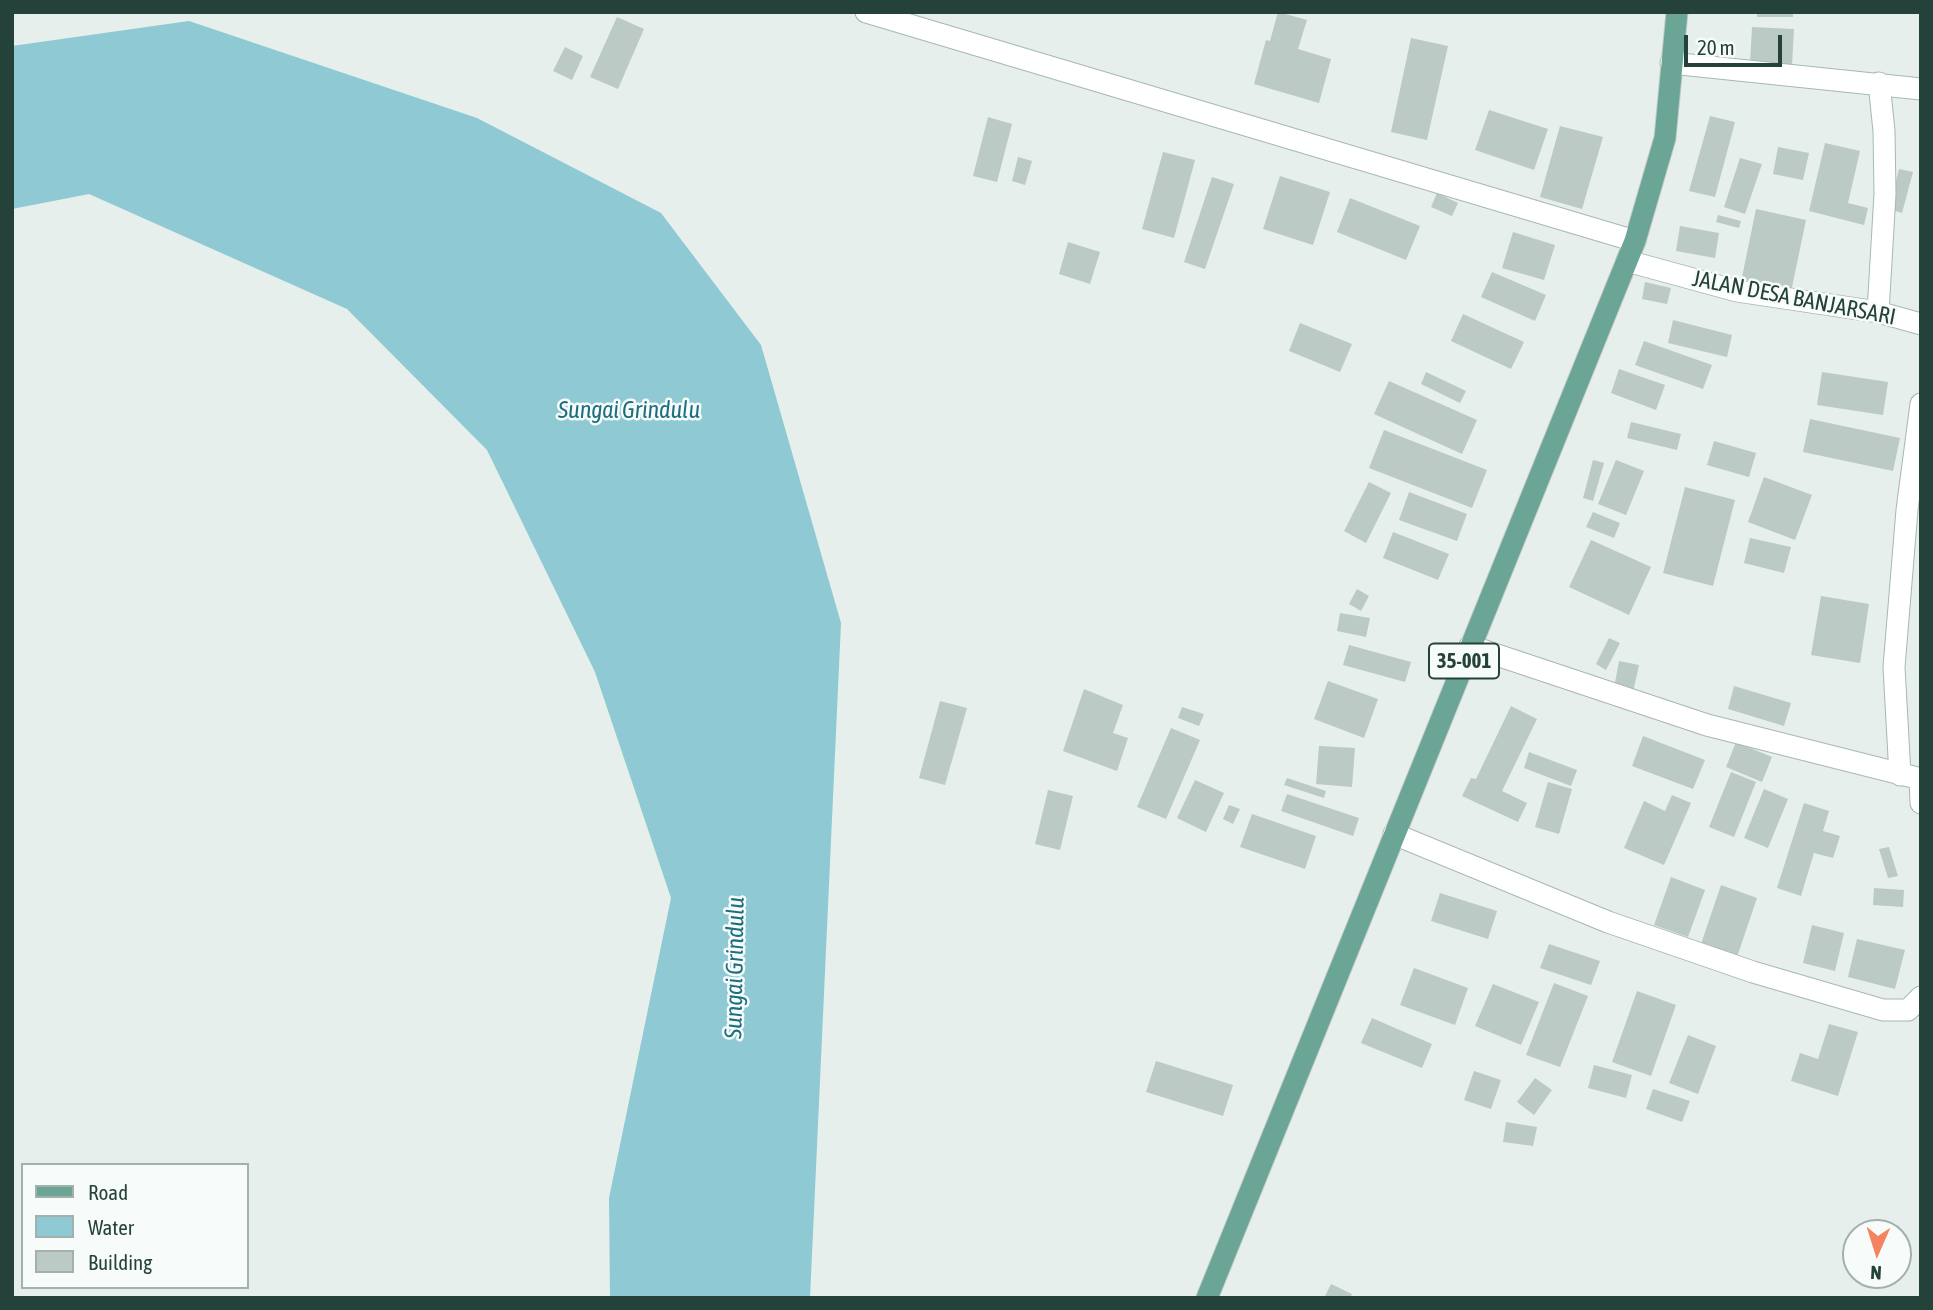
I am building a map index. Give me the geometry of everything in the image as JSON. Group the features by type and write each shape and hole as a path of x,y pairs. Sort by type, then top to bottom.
{"main road":[{"name":"35-001","path":"1207,1298 1635,242 1665,138 1677,12"}],"street":[{"path":"866,12 1635,242"},
{"path":"1671,63 1921,89"},
{"path":"1878,312 1885,194 1884,131 1879,83"},
{"name":"JALAN DESA BANJARSARI","path":"1627,261 1737,291 1878,312 1921,324"},
{"path":"1921,404 1906,510 1895,667 1913,778 1921,803"},
{"path":"1470,646 1707,725 1913,778"},
{"path":"1394,834 1608,922 1753,972 1882,1010 1908,1010 1921,997"}],"water":[{"name":"Sungai Grindulu","path":"189,21 477,118 661,213 761,345 841,623 810,1298 610,1298 609,1198 671,898 595,672 487,450 347,309 89,194 12,209 12,46"}],"building":[{"path":"1278,12 1307,20 1298,49 1331,59 1319,103 1254,84 1266,40 1270,41"},
{"path":"1757,12 1793,12 1793,17 1757,17"},
{"path":"617,17 644,29 618,89 590,77"},
{"path":"1752,27 1794,29 1792,66 1750,64"},
{"path":"1411,38 1448,46 1427,140 1391,132"},
{"path":"565,47 583,56 572,80 553,71"},
{"path":"1489,110 1548,129 1534,170 1475,150"},
{"path":"1710,116 1735,122 1715,197 1689,191"},
{"path":"988,117 1012,124 997,182 973,176"},
{"path":"1560,126 1603,137 1582,209 1540,197"},
{"path":"1825,143 1860,151 1848,203 1868,208 1864,225 1809,211"},
{"path":"1778,147 1809,153 1803,180 1773,174"},
{"path":"1163,152 1195,160 1174,238 1142,229"},
{"path":"1018,157 1032,161 1025,185 1012,181"},
{"path":"1740,158 1762,164 1745,214 1724,207"},
{"path":"1899,169 1913,172 1902,213 1889,209"},
{"path":"1280,176 1330,192 1313,245 1263,229"},
{"path":"1212,177 1234,184 1205,269 1184,262"},
{"path":"1437,193 1458,203 1452,216 1431,207"},
{"path":"1350,198 1420,226 1406,260 1337,232"},
{"path":"1756,209 1806,220 1791,292 1741,282"},
{"path":"1718,215 1741,221 1739,228 1716,222"},
{"path":"1680,226 1719,233 1715,258 1676,251"},
{"path":"1513,232 1555,245 1544,280 1502,268"},
{"path":"1068,242 1100,252 1090,284 1059,274"},
{"path":"1492,272 1546,295 1535,321 1481,297"},
{"path":"1645,282 1671,288 1667,304 1642,299"},
{"path":"1463,314 1524,342 1511,369 1451,341"},
{"path":"1673,320 1732,335 1727,357 1668,343"},
{"path":"1300,323 1352,344 1340,372 1289,351"},
{"path":"1644,341 1712,365 1703,389 1635,365"},
{"path":"1619,369 1665,385 1656,410 1611,393"},
{"path":"1426,372 1466,391 1460,403 1421,384"},
{"path":"1822,372 1888,382 1883,415 1817,405"},
{"path":"1389,381 1477,420 1462,454 1374,414"},
{"path":"1810,419 1900,438 1893,471 1803,452"},
{"path":"1631,422 1681,434 1677,450 1627,438"},
{"path":"1384,430 1487,470 1472,508 1369,468"},
{"path":"1714,441 1756,453 1749,477 1707,465"},
{"path":"1593,460 1604,463 1593,501 1583,498"},
{"path":"1616,460 1644,471 1626,515 1598,504"},
{"path":"1764,477 1812,495 1795,540 1748,522"},
{"path":"1369,482 1391,493 1366,543 1344,531"},
{"path":"1685,487 1735,500 1713,586 1663,573"},
{"path":"1409,492 1467,514 1457,541 1399,520"},
{"path":"1593,512 1620,523 1614,538 1586,527"},
{"path":"1393,532 1449,554 1438,580 1383,558"},
{"path":"1750,538 1791,547 1784,573 1744,563"},
{"path":"1591,540 1651,567 1629,615 1569,587"},
{"path":"1357,589 1369,596 1361,611 1349,604"},
{"path":"1821,596 1869,604 1860,663 1811,655"},
{"path":"1340,613 1370,618 1366,637 1337,631"},
{"path":"1609,638 1620,643 1606,670 1596,664"},
{"path":"1349,645 1411,662 1405,682 1343,665"},
{"path":"1619,661 1639,665 1633,692 1614,688"},
{"path":"1328,681 1378,699 1364,738 1314,719"},
{"path":"1734,686 1791,703 1784,726 1728,709"},
{"path":"1084,689 1123,705 1113,733 1128,738 1117,771 1063,751"},
{"path":"940,701 967,708 945,785 919,778"},
{"path":"1511,706 1537,719 1502,791 1527,803 1518,822 1462,796 1471,778 1476,779"},
{"path":"1182,707 1204,714 1199,726 1178,718"},
{"path":"1171,728 1200,740 1166,819 1137,807"},
{"path":"1643,736 1705,760 1693,789 1632,766"},
{"path":"1736,742 1772,757 1762,782 1726,767"},
{"path":"1319,746 1355,748 1352,787 1316,784"},
{"path":"1529,752 1577,770 1571,786 1524,768"},
{"path":"1731,772 1756,782 1734,837 1709,827"},
{"path":"1287,778 1326,791 1324,798 1284,785"},
{"path":"1195,780 1224,793 1206,832 1177,818"},
{"path":"1548,782 1572,789 1559,834 1535,827"},
{"path":"1764,789 1788,799 1768,848 1744,838"},
{"path":"1048,790 1073,796 1060,850 1035,844"},
{"path":"1287,794 1359,818 1353,836 1281,811"},
{"path":"1672,795 1691,803 1664,865 1624,848 1644,801 1665,811"},
{"path":"1804,803 1829,811 1823,831 1840,836 1833,858 1814,853 1801,896 1777,888"},
{"path":"1229,805 1240,809 1233,824 1223,819"},
{"path":"1252,814 1316,836 1305,869 1240,847"},
{"path":"1889,847 1898,876 1888,878 1879,849"},
{"path":"1671,877 1705,890 1688,937 1654,925"},
{"path":"1721,885 1757,898 1736,960 1700,947"},
{"path":"1874,888 1904,890 1903,907 1873,905"},
{"path":"1440,893 1497,911 1488,939 1431,921"},
{"path":"1812,925 1844,933 1835,971 1803,963"},
{"path":"1857,939 1905,950 1895,989 1848,977"},
{"path":"1549,944 1600,961 1591,985 1540,968"},
{"path":"1414,968 1468,988 1455,1025 1400,1005"},
{"path":"1554,983 1588,996 1560,1067 1526,1055"},
{"path":"1493,984 1539,1002 1521,1045 1475,1026"},
{"path":"1637,991 1676,1005 1651,1076 1612,1062"},
{"path":"1372,1018 1432,1044 1422,1068 1361,1043"},
{"path":"1829,1024 1858,1032 1838,1096 1791,1081 1800,1053 1818,1059"},
{"path":"1688,1035 1716,1046 1698,1094 1669,1083"},
{"path":"1156,1061 1233,1085 1223,1116 1146,1092"},
{"path":"1594,1065 1632,1075 1626,1098 1588,1088"},
{"path":"1474,1071 1501,1080 1491,1109 1464,1100"},
{"path":"1535,1078 1552,1090 1534,1115 1517,1102"},
{"path":"1653,1089 1690,1101 1682,1122 1646,1109"},
{"path":"1506,1122 1537,1127 1533,1146 1503,1142"},
{"path":"1331,1284 1352,1294 1350,1298 1324,1298"}]}
